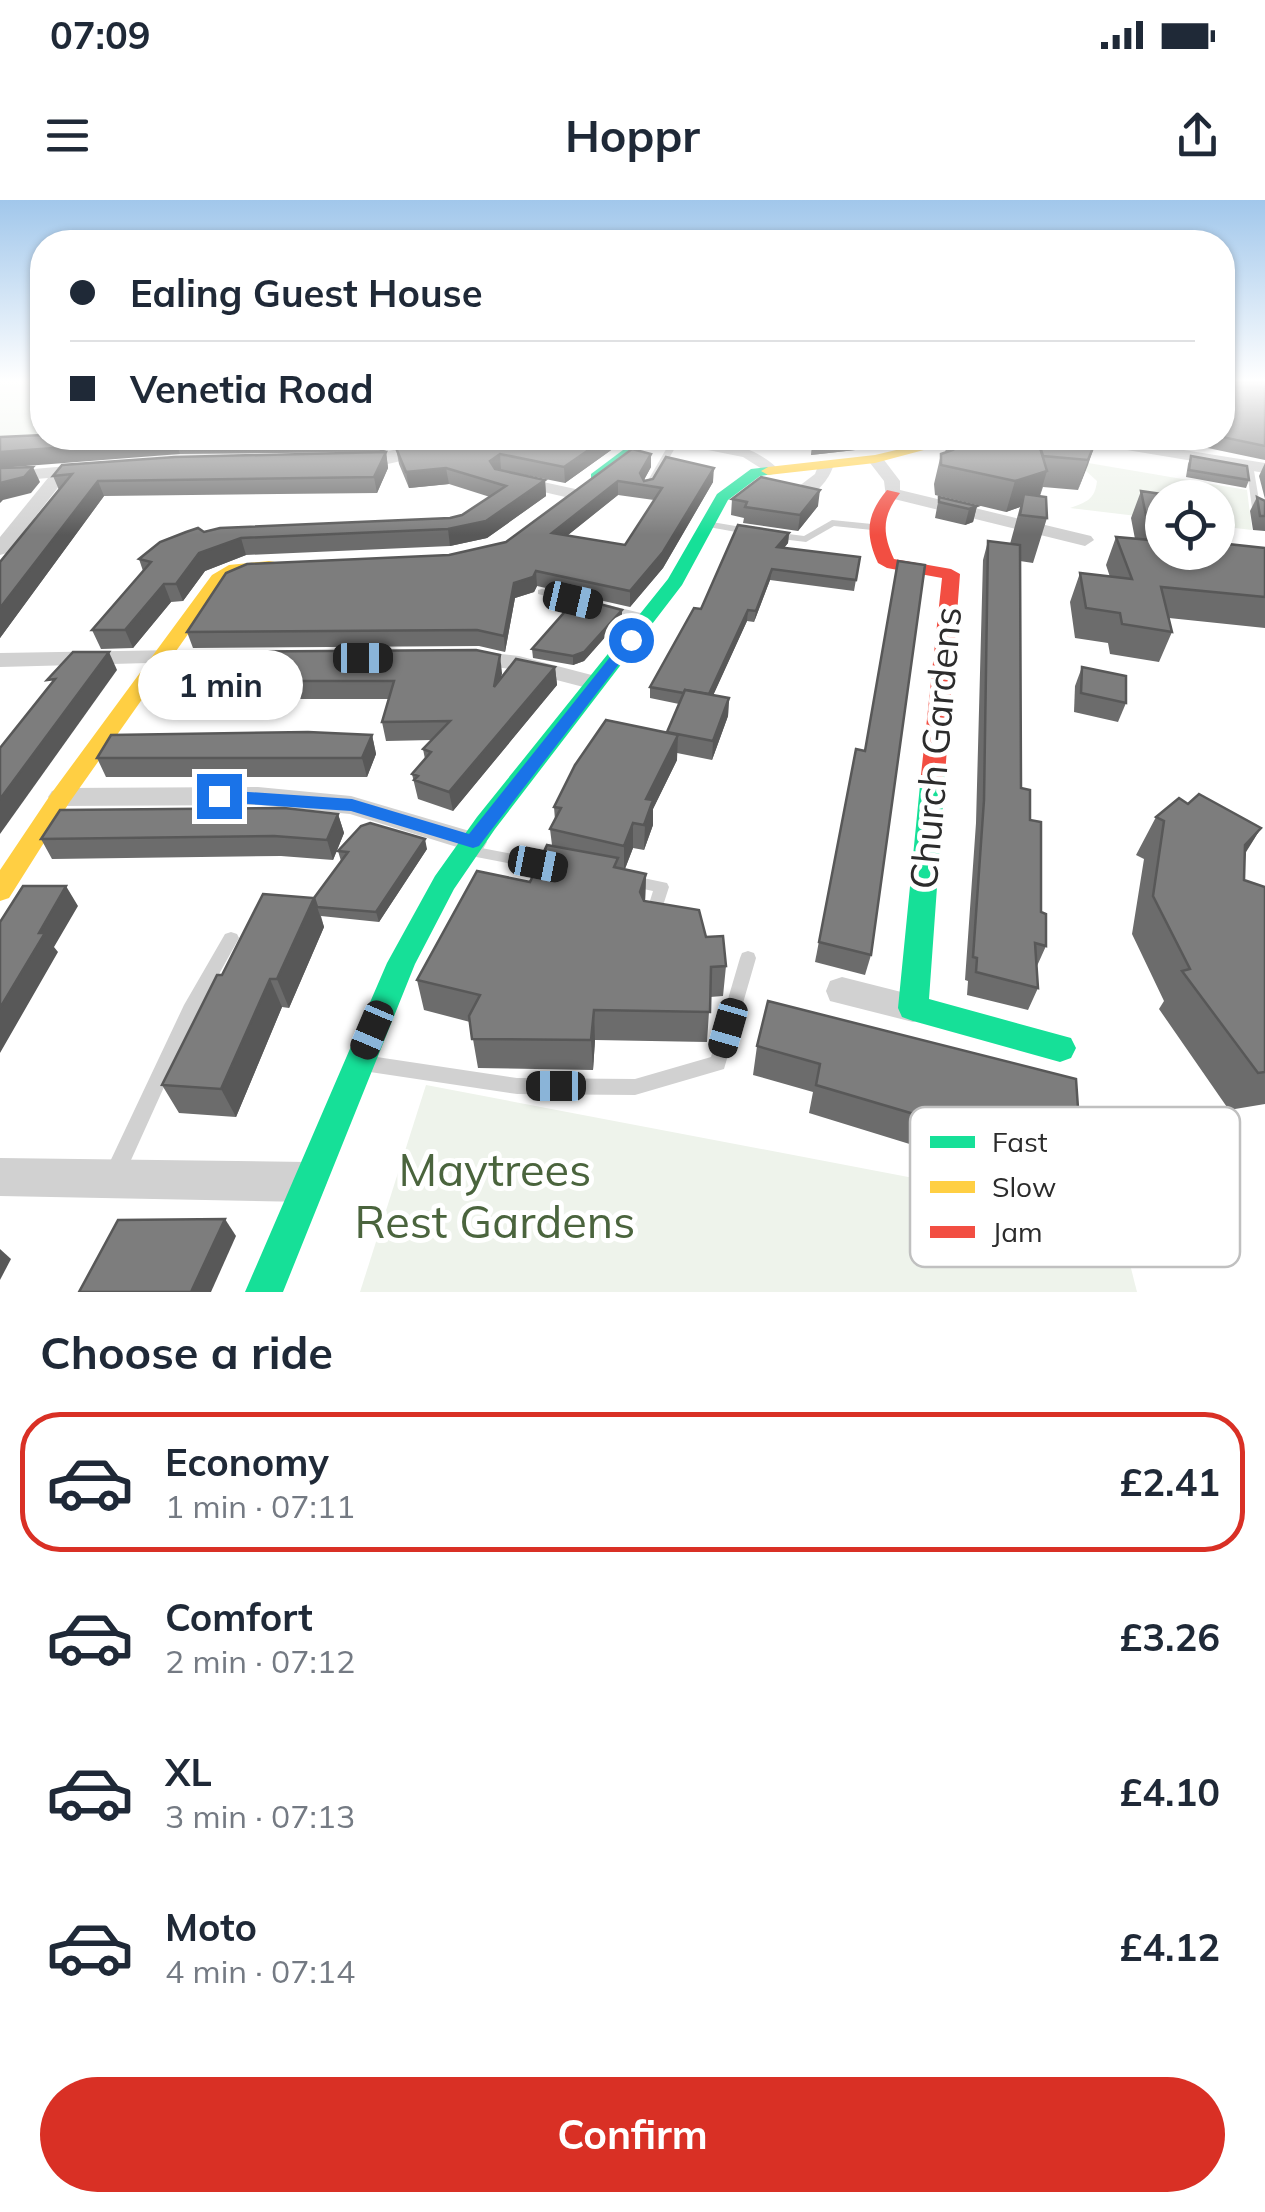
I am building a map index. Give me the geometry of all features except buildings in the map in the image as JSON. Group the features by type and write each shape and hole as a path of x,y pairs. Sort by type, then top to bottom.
{"street":[{"path":"333,463 382,461 415,450"},
{"path":"544,515 631,450"},
{"path":"735,450 770,469"},
{"path":"264,1292 402,962 470,846 676,581 730,488 756,472 770,469 875,459 912,450"},
{"path":"1159,450 1257,466"},
{"path":"872,528 875,510 892,492 892,482 875,459"},
{"path":"800,494 822,476 826,464"},
{"path":"0,477 101,468"},
{"path":"0,549 62,471"},
{"path":"502,478 574,494"},
{"path":"892,492 1087,543"},
{"name":"Church Gardens","path":"872,528 887,562 952,574 913,1008"},
{"path":"0,891 61,798 218,580 236,569 297,565"},
{"path":"0,660 199,657"},
{"path":"440,658 520,662 594,683"},
{"path":"61,798 258,796 352,805 470,846"},
{"path":"842,991 1060,1048"},
{"path":"0,1177 307,1182"}],"lane":[{"path":"648,490 670,450"},
{"path":"1257,466 1256,508 1265,510"},
{"path":"706,524 806,539 832,524 872,528"},
{"path":"542,592 649,618"},
{"path":"470,846 574,870"},
{"path":"610,877 662,887 651,924"},
{"path":"112,1180 190,1010 231,938"},
{"path":"358,1063 517,1086 635,1087 680,1076 718,1064 748,958"}],"green space":[{"path":"0,433 30,433 30,436 0,439"},
{"path":"1053,457 1188,480 1145,480 1145,517 1070,508 1089,499 1094,492 1097,481 1085,470"},
{"path":"1235,488 1247,490 1252,530 1235,528"},
{"name":"Maytrees Rest Gardens","path":"426,1085 910,1177 910,1267 1131,1267 1137,1292 360,1292"}],"traffic: fast":[{"path":"596,477 631,450"},
{"path":"264,1292 401,963 444,883 486,823 676,581 722,497 756,472 768,471"},
{"path":"933,775 913,1008 1060,1048"}],"traffic: slow":[{"path":"768,471 875,459 912,450"},
{"path":"0,891 61,797 218,579 235,569 269,566"}],"traffic: jam":[{"path":"892,493 880,510 876,526 887,563 951,574 933,775"}],"route":[{"path":"219,796 352,805 473,842 631,640"}]}
